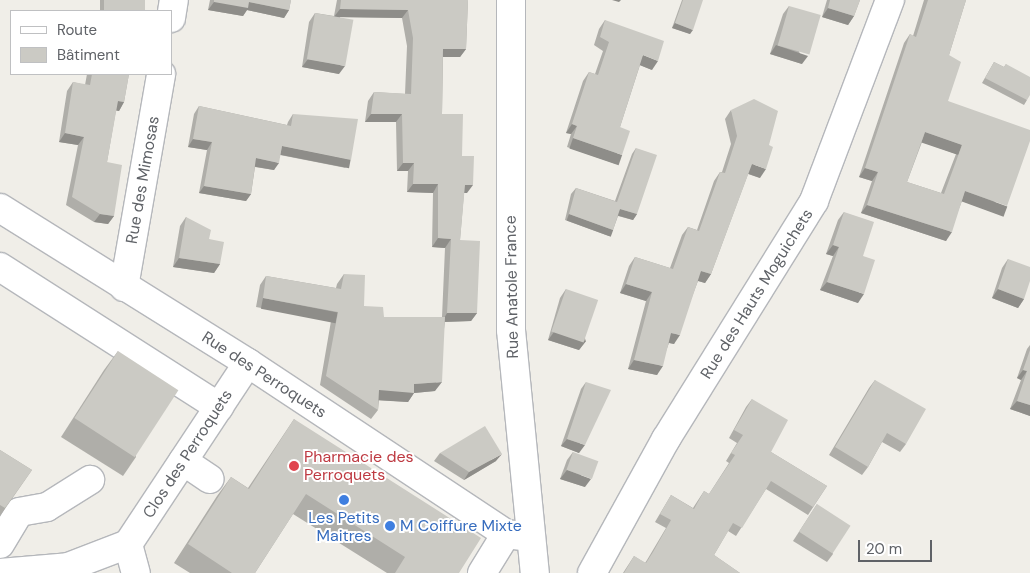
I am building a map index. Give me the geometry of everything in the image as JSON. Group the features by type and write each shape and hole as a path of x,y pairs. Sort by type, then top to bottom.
{"street":[{"name":"Rue Anatole France","path":"511,0 511,330 518,535 535,573"},
{"name":"Rue des Hauts Moguichets","path":"592,573 666,439 814,201 890,0"},
{"name":"Rue des Mimosas","path":"124,287 161,75"},
{"name":"Rue des Perroquets","path":"0,208 518,535"},
{"path":"0,267 219,407"},
{"name":"Clos des Perroquets","path":"128,544 248,363"},
{"path":"183,461 210,479"},
{"path":"0,544 19,512 47,507 73,494 90,480"},
{"path":"482,573 518,535"},
{"path":"0,573 68,567 128,544 136,573"}],"building":[{"path":"104,0 145,0 145,10 104,10"},
{"path":"214,0 291,0 289,10 249,2 248,8 214,2"},
{"path":"341,0 468,0 466,49 443,49 442,114 463,114 462,156 474,156 473,185 465,185 460,240 480,241 477,313 447,313 451,239 438,238 438,184 413,184 414,163 403,163 402,114 371,114 374,92 411,94 413,38 408,10 340,9"},
{"path":"683,0 703,0 693,30 675,23"},
{"path":"830,0 860,0 854,16 828,8"},
{"path":"928,0 966,0 949,55 961,62 948,101 1030,130 1030,141 1007,206 965,191 952,232 867,205 878,172 865,168 910,34 916,37","holes":["925,132 962,145 944,194 907,182"]},
{"path":"789,6 821,15 809,55 778,45"},
{"path":"315,13 353,20 345,66 307,59"},
{"path":"605,20 664,41 658,61 643,55 620,127 630,131 622,155 573,138 577,126 572,124 589,72 598,75 609,42 600,37"},
{"path":"994,62 1004,67 1006,64 1030,77 1030,95 1027,100 985,78"},
{"path":"92,75 129,75 124,102 118,101 107,162 122,165 114,216 100,214 72,197 84,137 65,133 73,82 90,85"},
{"path":"754,99 778,111 769,145 773,147 766,169 752,164 711,274 701,271 680,335 671,333 663,366 634,360 652,292 626,284 635,257 673,269 688,227 699,231 720,172 725,173 737,136 731,110"},
{"path":"199,106 291,126 293,114 358,119 351,160 282,146 279,163 256,158 251,194 204,186 212,142 193,139"},
{"path":"636,148 657,155 637,214 620,209 613,230 569,214 576,188 617,202"},
{"path":"844,212 874,222 863,256 875,260 864,294 827,282 839,247 833,245"},
{"path":"186,217 211,230 209,239 224,242 220,264 179,258"},
{"path":"1008,259 1030,267 1030,281 1024,299 998,289"},
{"path":"344,274 365,275 364,306 383,307 384,317 445,317 442,382 414,384 414,393 379,390 378,410 326,376 338,312 263,298 266,276 341,289"},
{"path":"566,289 598,300 583,343 551,332"},
{"path":"1030,350 1030,405 1017,401 1027,371 1023,370"},
{"path":"118,351 178,390 135,457 74,418"},
{"path":"875,380 926,409 906,444 887,433 868,467 835,447"},
{"path":"586,382 611,390 585,445 567,439"},
{"path":"752,399 788,420 771,452 827,486 813,507 771,481 742,528 733,523 714,555 740,573 624,573 634,556 646,563 653,552 671,520 660,514 671,495 694,509 704,491 709,494 735,455 731,453 743,435 734,430"},
{"path":"294,419 481,538 459,573 395,573 405,557 306,494 255,573 232,573 188,544 231,477 249,489"},
{"path":"485,426 502,454 469,472 440,453"},
{"path":"0,450 32,470 5,508 0,505"},
{"path":"573,452 598,461 592,479 567,470"},
{"path":"817,504 851,526 833,553 799,532"}],"place":[{"name":"Pharmacie des Perroquets","path":"294,466"},
{"name":"Les Petits Maitres","path":"344,500"},
{"name":"M Coiffure Mixte","path":"390,526"}]}
